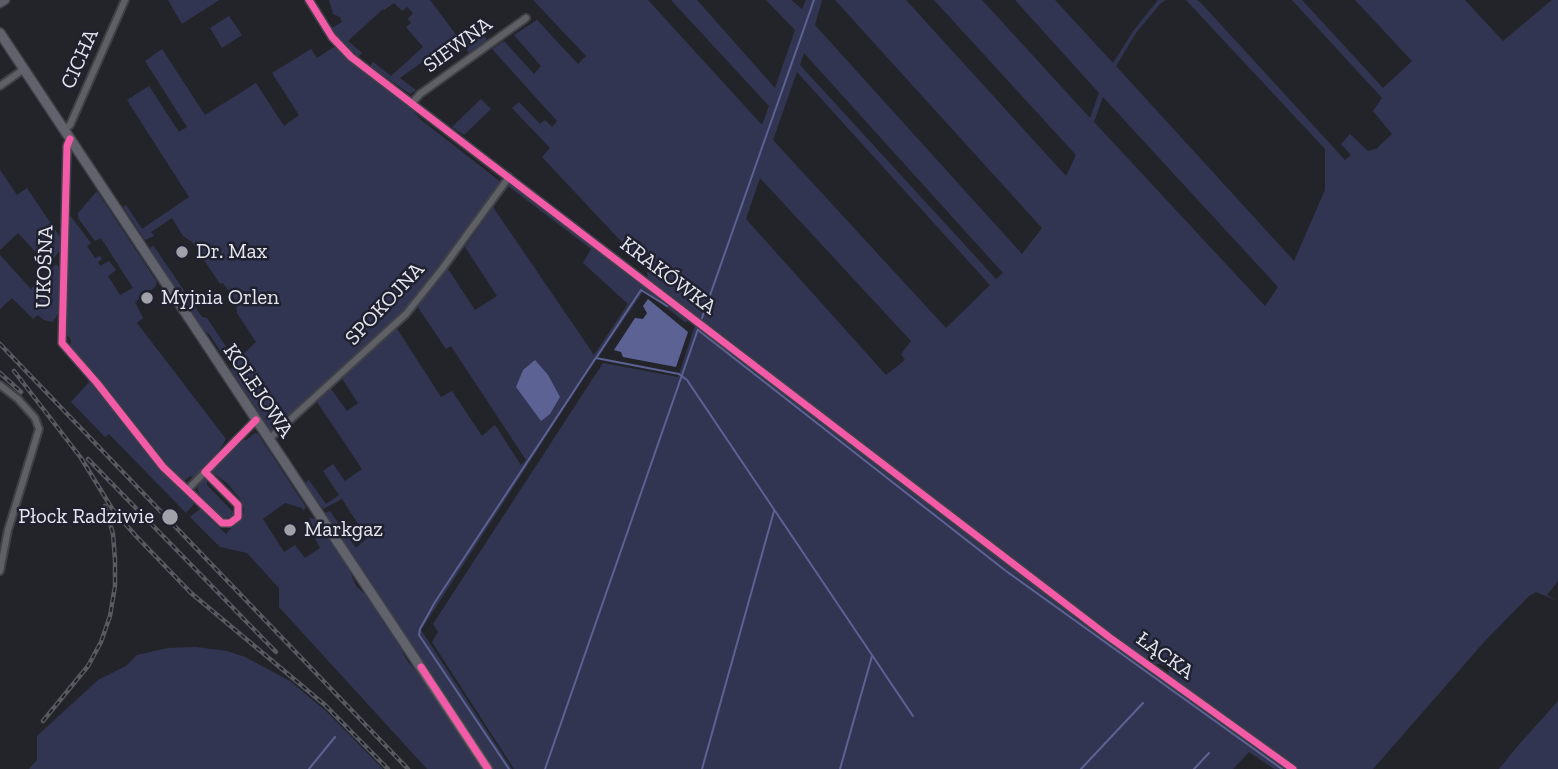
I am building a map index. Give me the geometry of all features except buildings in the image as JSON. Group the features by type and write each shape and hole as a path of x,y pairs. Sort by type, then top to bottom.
{"main road":[{"path":"0,3 5,0"},
{"name":"KOLEJOWA","path":"0,33 488,769"}],"street":[{"name":"CICHA","path":"64,130 70,125 125,0"},
{"name":"KRAKÓWKA","path":"309,0 338,45 1018,568"},
{"name":"SIEWNA","path":"412,103 421,93 526,18"},
{"path":"0,86 24,69"},
{"name":"UKOŚNA","path":"70,139 67,146 60,334 62,343 163,467 222,523 230,523 238,517 239,509 205,472"},
{"name":"SPOKOJNA","path":"269,439 406,314 509,177"},
{"path":"0,385 13,394 35,418 39,429 8,530 0,571"},
{"path":"188,489 256,420"},
{"name":"ŁĄCKA","path":"1018,568 1293,769"}],"shaded area":[{"path":"168,0 219,0 182,24"},
{"path":"329,0 430,0 457,36 476,24 487,40 469,53 457,37 400,78 416,90 410,94 370,66 373,62 391,76 423,47 406,27 411,23 408,19 413,13 407,7 402,11 394,3 383,9 348,41 362,53 358,57 330,29 342,22 340,17 333,14"},
{"path":"533,0 648,0 762,125 769,106 671,0 697,0 775,88 795,30 766,0 791,0 802,9 806,0 822,0 815,25 1022,254 1042,228 835,0 906,0 1066,176 1076,155 934,0 982,0 1090,118 1099,93 1015,0 1055,0 1113,63 1158,0 1166,0 1136,33 1116,66 1294,261 1325,190 1325,149 1186,0 1197,0 1201,3 1345,160 1351,155 1341,144 1350,134 1368,151 1376,149 1392,134 1373,111 1382,98 1292,0 1302,0 1383,88 1412,61 1355,0 1465,0 1503,41 1552,0 1558,0 1558,581 1547,595 1558,601 1536,592 1529,596 1484,642 1373,769 1298,769 1168,676 1169,668 1154,664 1111,634 648,280 647,269 542,157 550,148 512,108 519,102 540,124 545,120 552,127 557,121 492,49 504,41 534,74 541,66 514,35 537,20 578,64 586,56","holes":["804,53 1003,273 996,279 800,65","797,72 990,285 946,328 773,140","1103,97 1278,287 1265,306 1094,122","760,178 911,341 901,354 905,360 886,375 746,219"]},
{"path":"229,16 242,35 222,48 210,28"},
{"path":"334,47 502,183 404,313 274,432 231,370 234,363 256,342 237,313 236,301 223,283 220,284 172,218 151,232 154,236 145,240 123,207 126,205 142,229 189,197 127,100 149,86 179,132 187,127 145,61 162,49 205,115 256,83 284,126 299,115 272,73 311,49 317,58"},
{"path":"481,99 491,109 464,135 452,127"},
{"path":"0,170 17,195 27,188 62,240 61,249 53,259 44,261 18,233 0,250"},
{"path":"511,184 688,319 686,323 644,290 421,630 512,769 494,769 325,513 330,511 356,548 367,538 342,499 323,509 305,483 309,480 326,504 339,495 323,471 333,464 345,481 362,469 317,402 331,389 347,411 358,403 341,377 396,327 441,397 452,391 482,436 495,425 521,465 526,460 451,346 446,349 417,306 448,269 475,310 497,296 465,247 493,207 594,355 628,304 583,263 591,249 508,186"},
{"path":"97,191 157,282 155,287 135,302 143,318 137,323 226,439 217,454 194,477 190,476 182,483 166,468 104,390 97,377 75,356 70,348 71,340 63,329 66,210 91,243 87,246 95,258 100,256 102,259 98,262 100,266 109,261 116,270 108,276 120,295 133,288 101,238 95,241 78,218 78,213"},
{"path":"153,245 202,317 207,318 229,351 234,348 229,361 210,335 203,330 150,249"},
{"path":"0,255 31,289 56,264 61,270 60,310 53,322 38,315 33,319 12,298 0,309"},
{"path":"648,299 688,332 676,367 623,357 621,352 614,350 635,318 643,319 647,313 643,306"},
{"path":"695,325 1066,610 1288,769 1274,769 1249,752 1233,769 514,769 432,642 438,632 433,624 603,363 678,377"},
{"path":"535,360 548,375 560,397 550,414 541,421 516,387 523,370"},
{"path":"90,381 194,504 186,513 109,434 105,437 71,402"},
{"path":"255,433 306,507 304,511 285,503 263,519 284,552 295,545 305,558 320,548 308,525 311,522 309,518 317,519 348,567 356,586 366,595 481,769 427,769 279,607 279,588 247,553 220,547 190,517 200,509 226,534 243,515 240,499 227,483 211,472 242,440"},
{"path":"204,478 207,485 235,514 233,517 219,516 200,495 197,488"},
{"path":"196,647 227,651 245,657 290,681 326,711 383,769 29,769 37,760 37,736 98,680 126,666 137,655 168,648"},
{"path":"1558,701 1558,769 1499,769 1516,748"}],"waterway":[{"path":"702,318 814,0"},
{"path":"667,306 641,290 596,358 679,374 687,380 913,716"},
{"path":"545,769 698,329"},
{"path":"698,330 1006,571 1282,769"},
{"path":"509,769 419,635 420,629 595,359"},
{"path":"702,769 774,511"},
{"path":"840,769 872,656"},
{"path":"1081,769 1143,703"},
{"path":"309,769 335,737"},
{"path":"1194,769 1209,753"}],"railway":[{"path":"0,344 408,769"},
{"path":"14,371 81,458 113,510 136,536 191,593 325,705 388,769"},
{"path":"0,373 21,392"},
{"path":"88,459 276,652"},
{"path":"43,721 88,666 101,642 110,616 115,586 115,560 113,534 105,506"}],"cycle path":[{"path":"309,0 332,37 351,57 1109,637 1293,769"},
{"path":"70,139 67,146 62,343 163,467 222,523 230,523 238,517 238,505 205,472 256,420"},
{"path":"421,667 488,769"}],"place":[{"name":"Dr. Max","path":"182,252"},
{"name":"Myjnia Orlen","path":"147,298"},
{"name":"Płock Radziwie","path":"170,517"},
{"name":"Markgaz","path":"290,530"}]}
